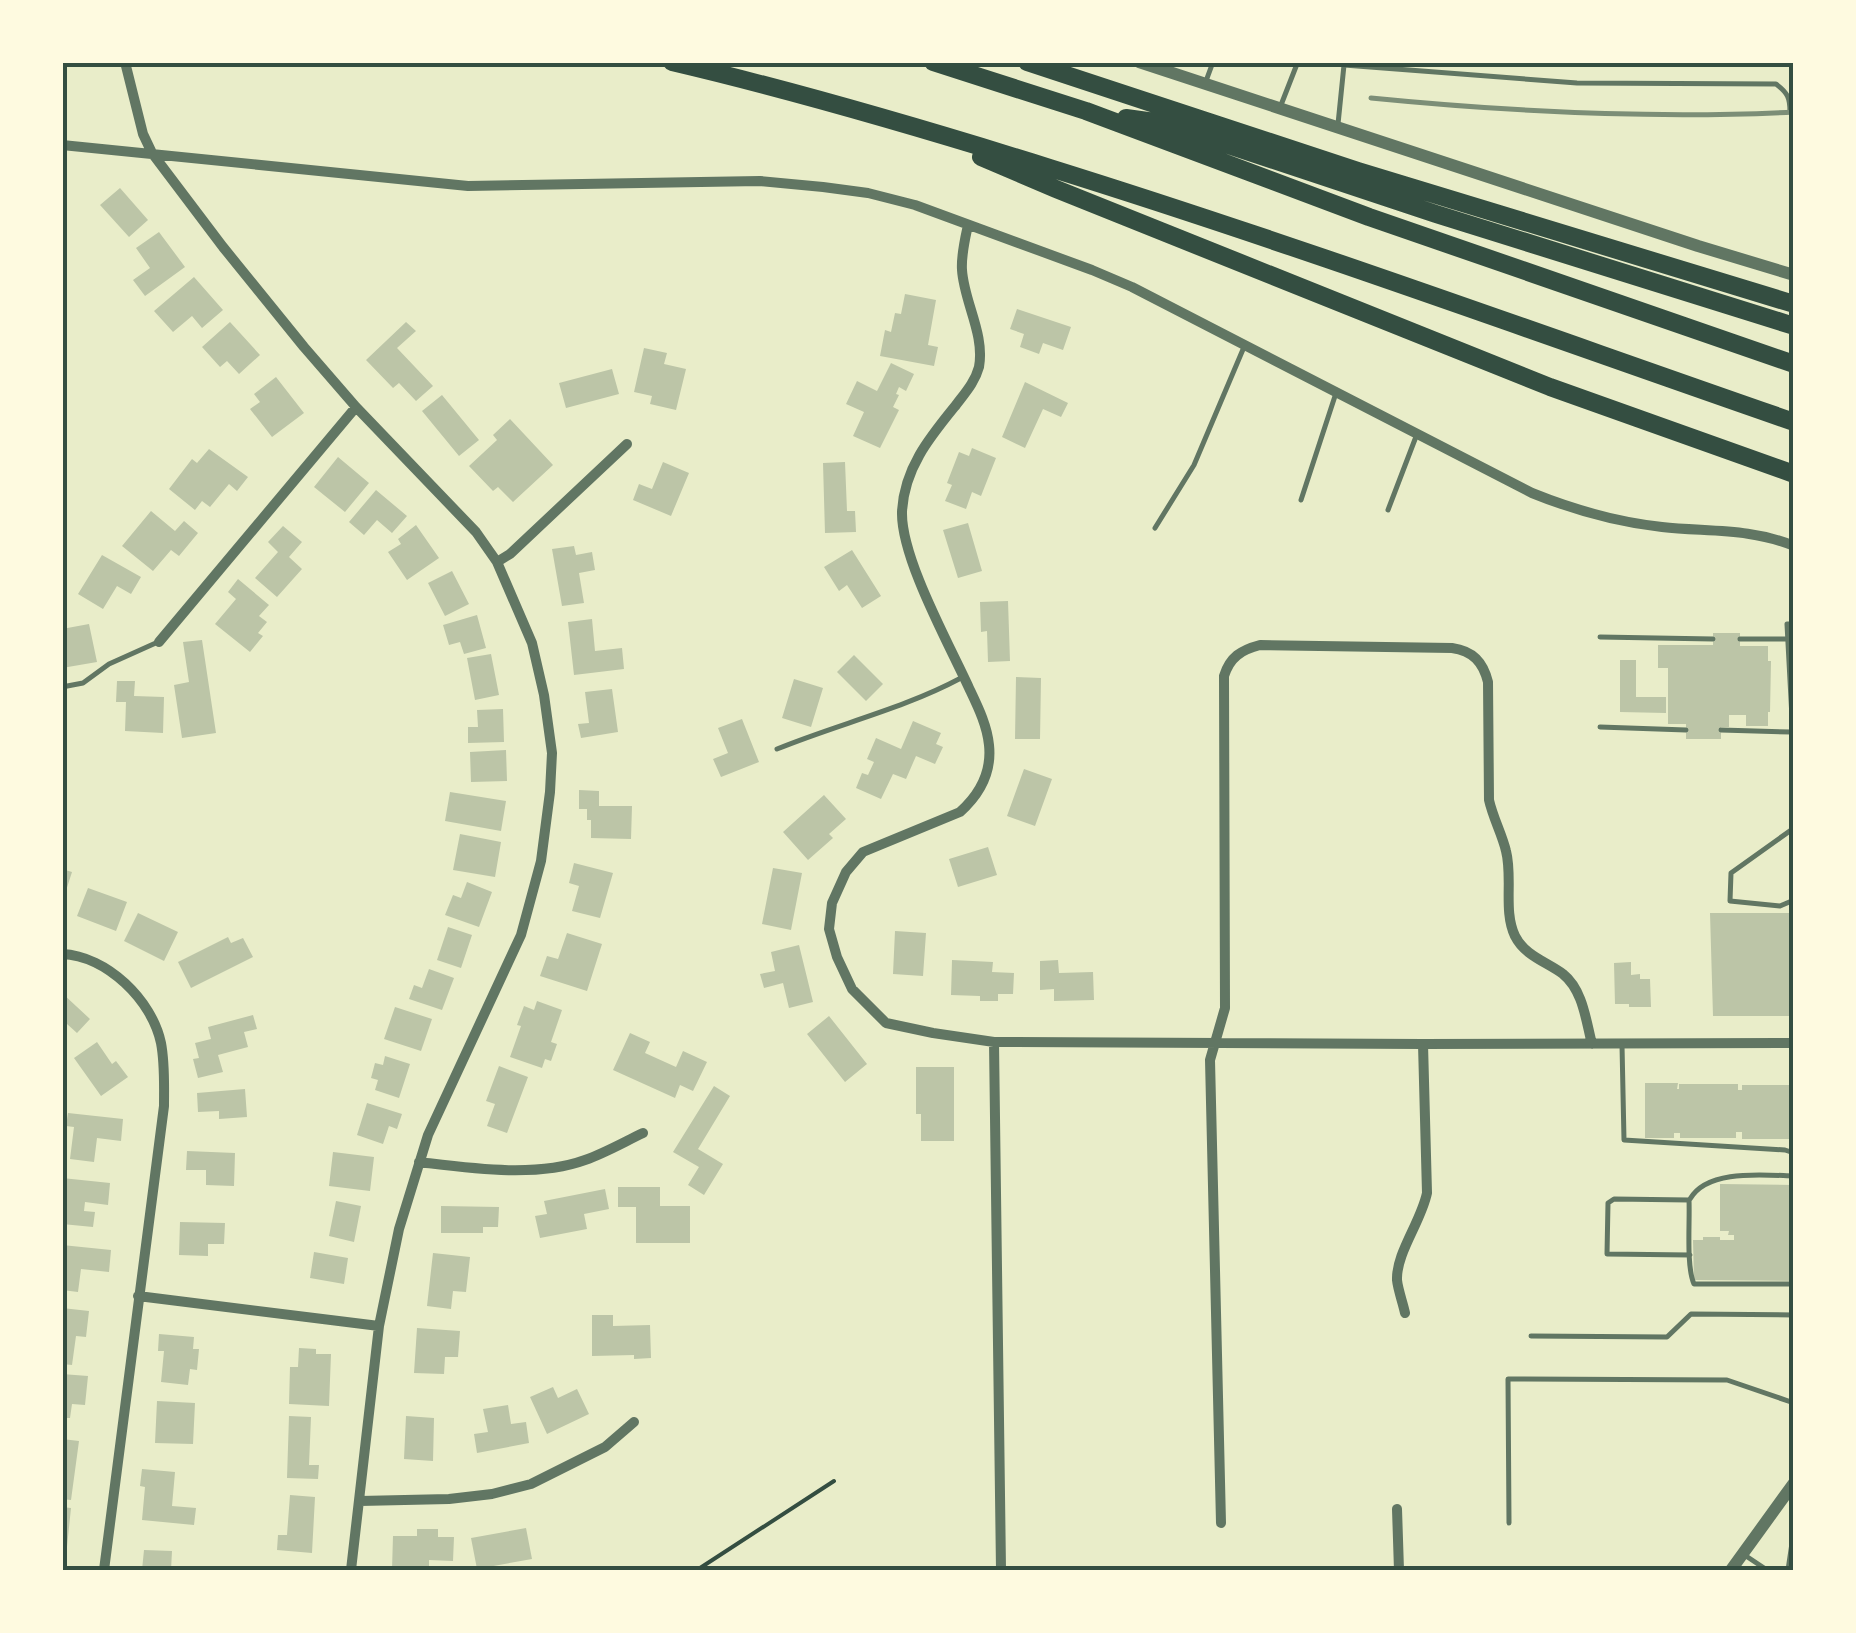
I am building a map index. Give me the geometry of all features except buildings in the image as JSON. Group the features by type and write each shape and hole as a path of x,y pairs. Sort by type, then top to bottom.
{"highway":[{"path":"672,62 889,118 1206,217 1794,422"},
{"path":"933,62 1086,111 1369,217 1794,364"},
{"path":"1027,62 1405,186 1794,304"},
{"path":"1086,111 1162,123 1454,220 1794,326"},
{"path":"889,118 1531,380 1794,474"}],"street":[{"path":"124,62 152,153 223,247 356,407 476,532 497,562 532,643 544,694 552,753 541,862 521,935 428,1135 399,1229 379,1326 351,1570"},
{"path":"1140,62 1169,67 1205,84 1794,275"},
{"path":"62,144 468,186 760,181 868,193 914,205 1132,286 1532,493 1615,520 1752,533 1794,546"},
{"path":"968,225 962,270 977,334 978,368 972,384 922,448 908,481 902,514 910,554 985,723 989,758 982,786 960,812 863,852 846,872 832,903 829,929 852,989 886,1022 994,1042 1794,1043"},
{"path":"159,642 356,407"},
{"path":"497,562 628,444"},
{"path":"1221,1522 1210,1060 1225,1008 1224,676 1235,656 1260,645 1452,648 1465,650 1484,668 1488,682 1489,800 1506,852 1514,935 1533,956 1565,976 1577,990 1592,1044"},
{"path":"62,954 101,964 128,988 148,1012 160,1040 164,1072 164,1106 104,1570"},
{"path":"994,1042 1001,1570"},
{"path":"1405,1313 1397,1280 1401,1258 1423,1212 1426,1193 1424,1044"},
{"path":"419,1162 478,1170 535,1169 583,1161 643,1133"},
{"path":"138,1296 379,1326"},
{"path":"360,1501 449,1499 531,1484 605,1448 634,1422"},
{"path":"1731,1570 1794,1483"},
{"path":"1397,1509 1399,1570"}],"lane":[{"path":"1205,84 1213,62"},
{"path":"1280,108 1297,64"},
{"path":"1338,128 1343,64 1577,82 1776,84 1786,92 1790,112"},
{"path":"1155,528 1194,465 1245,345"},
{"path":"1301,500 1336,392"},
{"path":"1388,510 1417,434"},
{"path":"1794,624 1786,624 1794,755"},
{"path":"1600,637 1713,639"},
{"path":"1740,639 1787,639"},
{"path":"62,687 83,683 110,664 159,642"},
{"path":"777,748 904,704 964,677"},
{"path":"1600,727 1686,730"},
{"path":"1721,730 1791,732"},
{"path":"1794,828 1731,873 1730,901 1780,906 1794,900"},
{"path":"1622,1044 1624,1140 1794,1153"},
{"path":"1794,1176 1729,1177 1695,1190 1689,1200 1694,1284 1794,1284"},
{"path":"1689,1200 1610,1200 1606,1251 1611,1256 1690,1255"},
{"path":"1530,1336 1667,1337 1691,1314 1794,1315"},
{"path":"1509,1522 1508,1378 1727,1380 1794,1403"},
{"path":"1788,1570 1792,1543"},
{"path":"1743,1554 1767,1570"}],"path":[{"path":"697,1570 834,1481"}],"railway":[{"path":"1371,98 1582,113 1794,112"}]}
